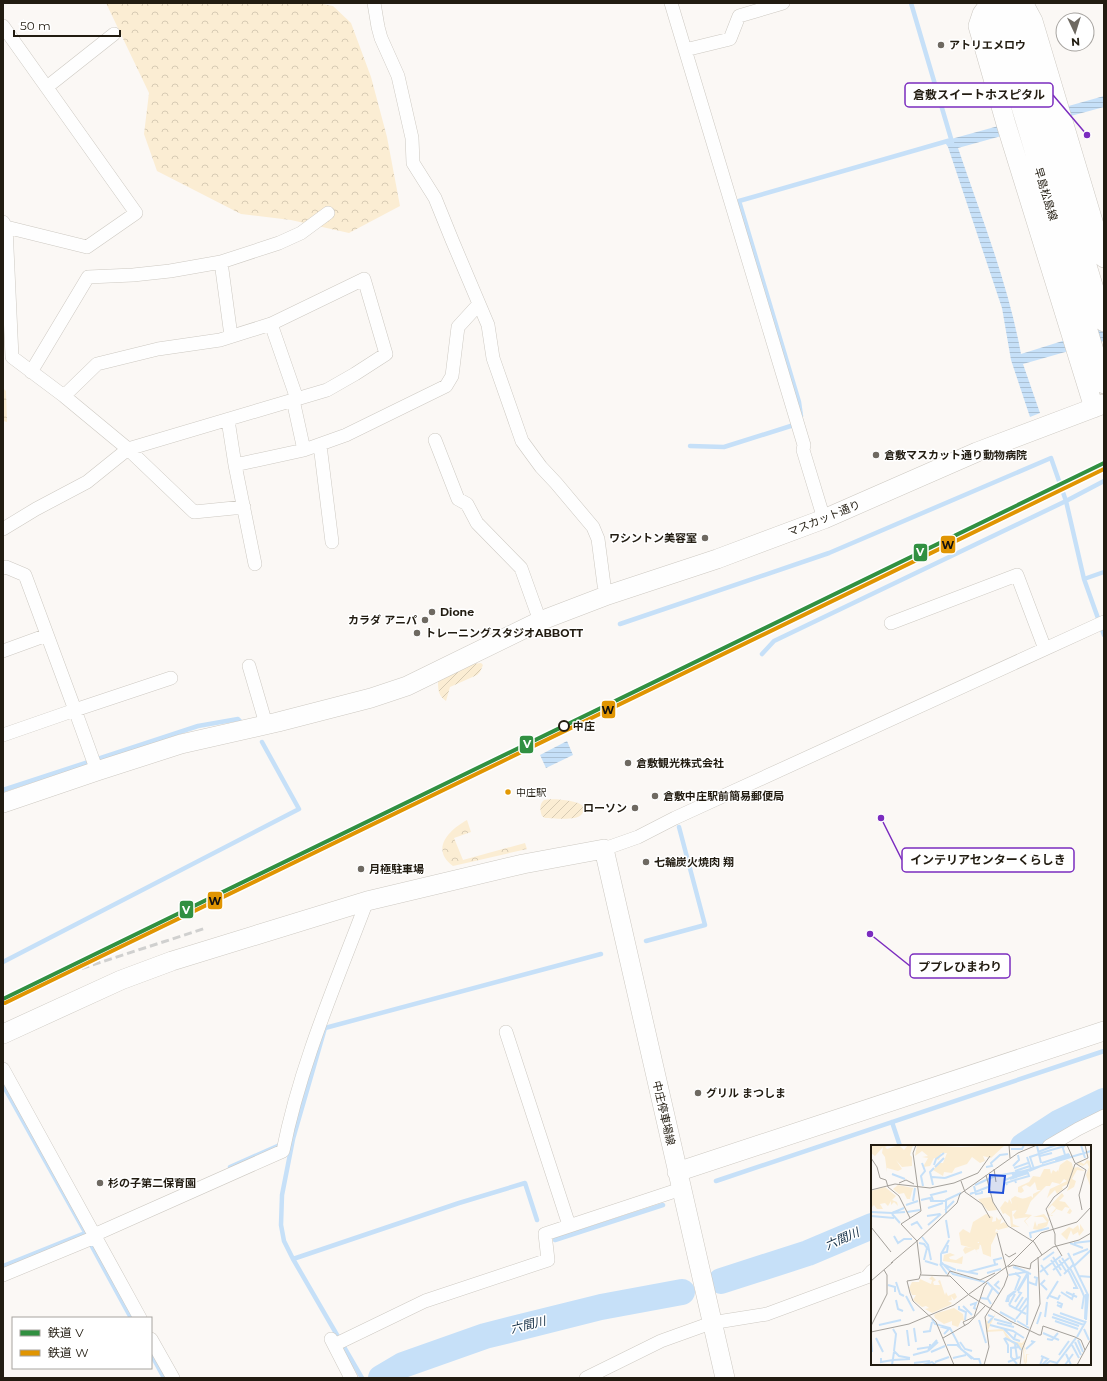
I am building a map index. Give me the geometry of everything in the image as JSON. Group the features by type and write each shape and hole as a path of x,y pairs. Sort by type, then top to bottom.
{"street":[{"path":"374,3 381,38 398,76 412,138 413,163 435,198 488,325 493,358 522,441 541,467 593,527 598,539 604,585 608,595"},
{"path":"671,3 804,445 803,450 824,519"},
{"path":"685,50 730,39 740,16 783,3"},
{"name":"早島松島線","path":"990,3 1104,384"},
{"name":"早島松島線","path":"1008,3 1025,124 1060,176 1104,322"},
{"path":"1020,3 1026,8 1032,21 1104,258"},
{"path":"3,26 136,213 87,247 5,224 12,357 64,396 128,449 194,512 244,507"},
{"path":"47,87 114,34"},
{"path":"1025,124 1071,334 1076,352 1099,406"},
{"path":"31,372 88,277 133,275 170,271 221,262 279,243 301,233 328,213"},
{"path":"221,262 231,336"},
{"path":"3,529 36,509 87,482 128,449 327,390 386,354 364,279 270,324 220,340 158,349 97,364 64,396"},
{"path":"235,465 304,450 320,445 346,435 446,386 452,376 458,327 479,304"},
{"path":"270,324 295,400 304,450"},
{"name":"マスカット通り","path":"3,803 94,763 266,724 371,698 407,686 540,621 608,595 717,559 824,519 977,452 1099,406"},
{"path":"228,420 235,465 255,564"},
{"path":"435,440 458,499 467,504 477,523 521,568 540,621"},
{"path":"320,445 332,542"},
{"path":"3,568 6,567 25,575 94,763"},
{"path":"891,623 1017,575 1045,649"},
{"path":"3,1034 121,980 172,961 367,901 523,864 604,848 638,837 675,818 1099,625"},
{"path":"3,651 47,635"},
{"path":"249,666 266,724"},
{"path":"3,735 171,678"},
{"name":"中庄停車場線","path":"604,848 725,1378"},
{"path":"3,1275 283,1151 301,1081 318,1030 367,901"},
{"path":"351,1378 336,1342 425,1301 548,1260 545,1234 679,1181 1104,1031"},
{"path":"506,1032 569,1225"},
{"path":"3,1069 91,1235 139,1317"},
{"path":"1051,1145 1104,1116"},
{"path":"586,1378 661,1341 712,1323 767,1314 867,1277 871,1272"},
{"path":"152,1341 172,1378"}],"green space":[{"path":"106,3 318,3 333,6 351,23 371,77 387,137 400,206 349,233 291,220 241,214 157,171 144,134 149,93"},
{"path":"3,388 6,391 7,422 3,421"},
{"path":"481,663 483,665 477,675 450,687 446,701 442,697 439,693 438,685 438,682 441,679 472,664"},
{"path":"558,799 576,802 583,806 583,812 578,817 574,818 545,818 542,816 540,810 541,803 544,800"},
{"path":"467,820 471,832 454,838 463,860 525,843 527,849 453,866 446,860 443,853 445,840 454,829"}],"water":[{"path":"1104,96 1104,107 1067,117 1065,107"},
{"path":"1002,125 1005,135 958,148 985,224 1009,301 1021,354 1104,328 1104,341 1023,364 1040,413 1030,417 1011,360 1002,308 948,147 944,141"},
{"path":"567,741 573,755 546,768 540,755"}],"waterway":[{"path":"911,3 952,142"},
{"path":"801,416 799,402 739,201 951,140"},
{"path":"690,446 724,447 797,424"},
{"path":"620,624 829,553 1051,458 1066,501 774,641 762,654"},
{"path":"1104,481 1066,501 1084,579 1104,635"},
{"path":"1084,579 1104,572"},
{"path":"3,790 198,726 238,719 240,721"},
{"path":"3,962 299,809 262,742"},
{"path":"646,941 705,925 679,827"},
{"path":"362,1378 293,1259 284,1241 281,1225 282,1195 293,1139 325,1028 601,954"},
{"path":"716,1181 1104,1051"},
{"path":"3,1085 86,1234"},
{"name":"六間川","path":"1025,1145 1058,1123 1104,1101"},
{"path":"892,1122 900,1145"},
{"path":"230,1167 282,1144"},
{"path":"293,1259 459,1203 525,1183 537,1220"},
{"path":"555,1240 663,1205"},
{"name":"六間川","path":"721,1281 808,1253 871,1226"},
{"path":"3,1266 90,1231"},
{"path":"89,1241 130,1317"},
{"name":"六間川","path":"381,1378 403,1365 485,1336 601,1307 682,1292"},
{"path":"152,1356 164,1378"}],"railway":[{"path":"25,989 89,966 206,928"}],"rail line":[{"name":"V","path":"3,999 1104,463"},
{"name":"W","path":"5,1003 1104,469"}],"place":[{"name":"アトリエメロウ","path":"941,45"},
{"name":"倉敷スイートホスピタル","path":"1087,135"},
{"name":"倉敷マスカット通り動物病院","path":"876,455"},
{"name":"ワシントン美容室","path":"705,538"},
{"name":"Dione","path":"432,612"},
{"name":"カラダ アニパ","path":"425,620"},
{"name":"トレーニングスタジオABBOTT","path":"417,633"},
{"name":"中庄","path":"564,726"},
{"name":"倉敷観光株式会社","path":"628,763"},
{"name":"中庄駅","path":"508,792"},
{"name":"倉敷中庄駅前簡易郵便局","path":"655,796"},
{"name":"ローソン","path":"635,808"},
{"name":"インテリアセンターくらしき","path":"881,818"},
{"name":"七輪炭火焼肉 翔","path":"646,862"},
{"name":"月極駐車場","path":"361,869"},
{"name":"ププレひまわり","path":"870,934"},
{"name":"グリル まつしま","path":"698,1093"},
{"name":"杉の子第二保育園","path":"100,1183"}]}
